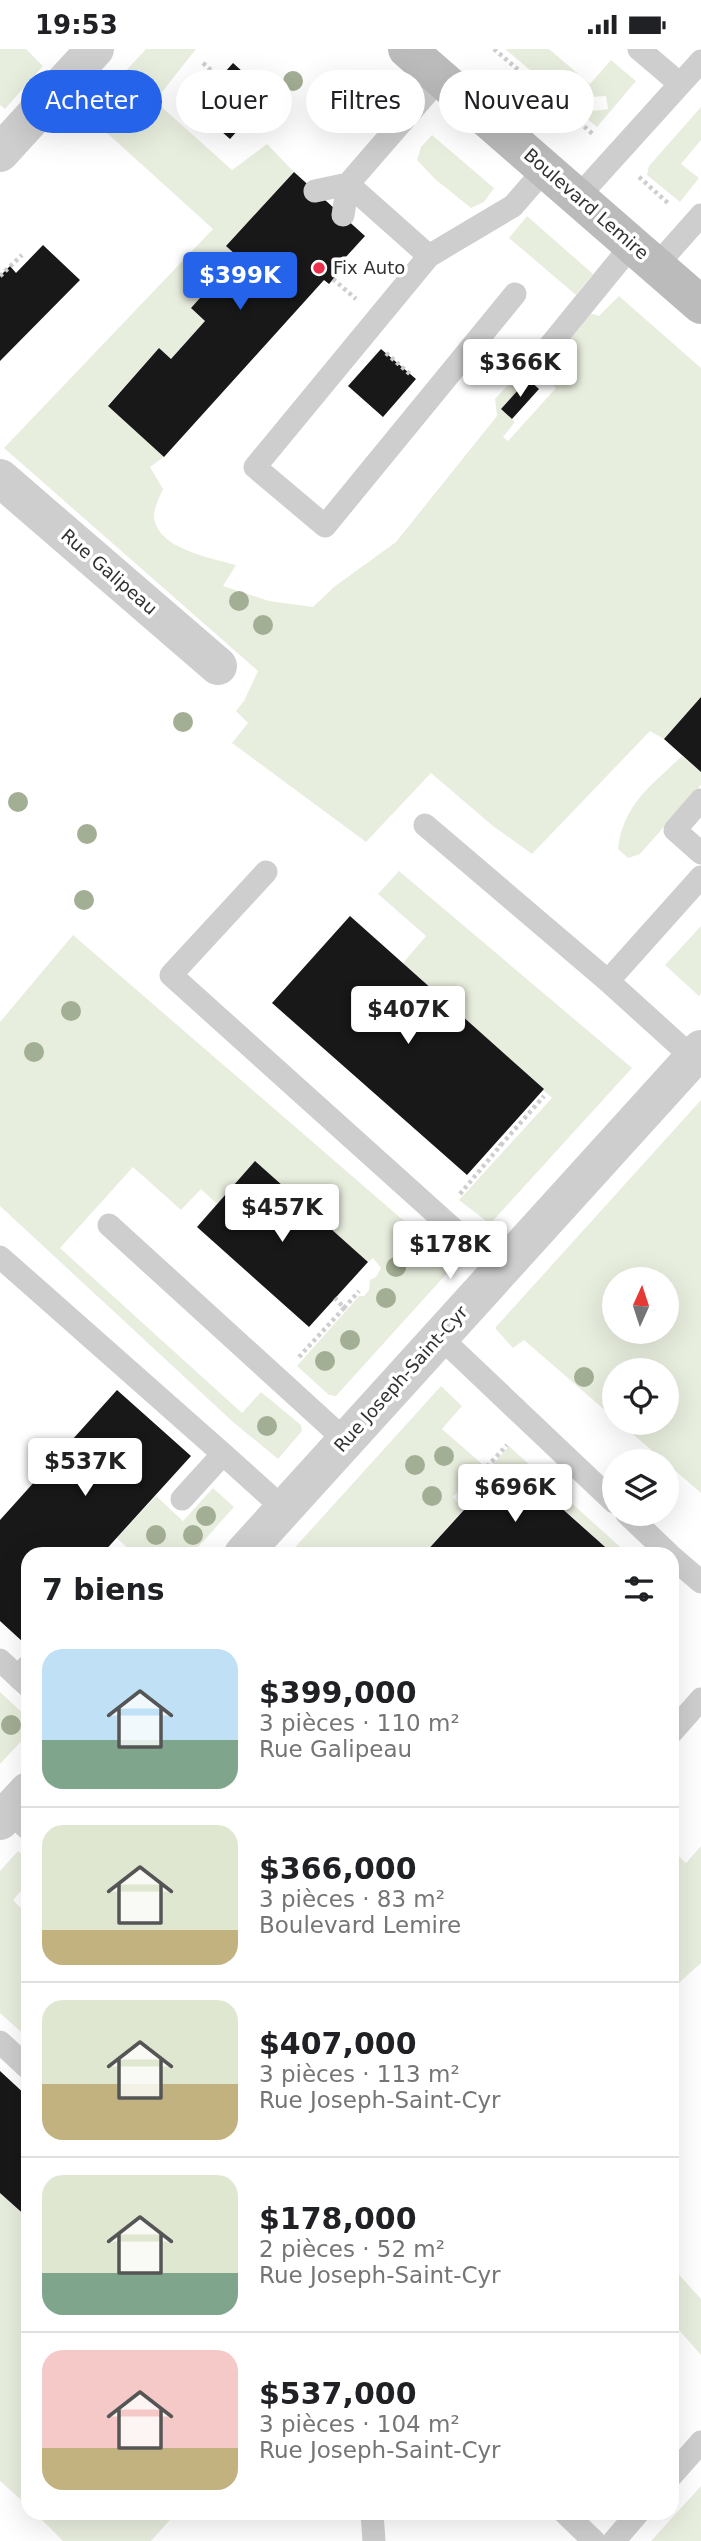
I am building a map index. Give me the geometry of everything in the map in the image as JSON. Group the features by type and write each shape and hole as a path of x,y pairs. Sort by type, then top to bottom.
{"main road":[{"name":"Boulevard Lemire","path":"407,49 439,77"},
{"name":"Boulevard Lemire","path":"503,133 701,305"}],"street":[{"path":"0,153 95,49"},
{"name":"Rue Galipeau","path":"0,478 218,666"},
{"name":"Rue Joseph-Saint-Cyr","path":"249,1547 697,1053"}],"lane":[{"path":"639,49 680,84"},
{"path":"578,197 701,61"},
{"path":"343,215 348,184 439,79"},
{"path":"514,294 325,526 255,467 429,256 513,206 545,169"},
{"path":"315,191 348,184"},
{"path":"348,184 429,256"},
{"path":"543,371 548,348 644,255 701,215"},
{"path":"701,800 675,830 701,853"},
{"path":"425,825 697,1053"},
{"path":"267,872 172,975 500,1271"},
{"path":"608,981 701,877"},
{"path":"110,1225 346,1441"},
{"path":"0,1257 284,1509"},
{"path":"440,1337 602,1491"},
{"path":"182,1499 223,1454"},
{"path":"639,1526 662,1547"},
{"path":"679,1562 701,1582"},
{"path":"0,1660 21,1673"},
{"path":"679,1724 701,1699"},
{"path":"0,2042 21,2062"},
{"path":"679,2467 701,2442"},
{"path":"372,2520 374,2541"},
{"path":"572,2520 594,2541"},
{"path":"614,2541 632,2520"}],"path":[{"path":"494,49 518,70"},
{"path":"203,63 211,70"},
{"path":"644,182 675,209"},
{"path":"0,276 22,255"},
{"path":"466,1185 499,1143 544,1096"},
{"path":"293,1363 359,1291"},
{"path":"335,1298 344,1308"},
{"path":"471,1502 462,1494 508,1445"}],"green space":[{"path":"0,49 26,49 43,66 39,70 21,70 21,91 5,109 0,105"},
{"path":"146,49 196,49 179,70 176,70 176,74 162,92 162,70 127,70"},
{"path":"505,49 549,49 574,70 530,70"},
{"path":"611,60 636,81 597,127 594,124 594,111 608,109 606,96 594,97 594,79"},
{"path":"162,107 176,120 176,133 191,133 232,170 267,144 294,172 227,246 254,271 247,278 241,272 236,278 225,270 191,308 205,321 171,359 159,348 108,405 164,457 150,467 163,489 154,516 164,537 187,550 236,565 223,586 269,601 313,607 334,587 396,542 497,416 495,399 519,373 528,379 501,409 515,422 503,437 508,441 556,388 552,383 563,337 586,312 599,316 619,296 701,368 701,697 664,739 650,731 532,854 493,826 431,773 366,842 232,743 248,723 236,711 244,701 258,671 4,448 213,229 107,133 162,133"},
{"path":"701,107 701,140 681,164 699,178 680,202 647,175 649,166"},
{"path":"432,135 494,188 484,202 471,208 435,179 417,160 421,147"},
{"path":"527,216 593,274 576,295 509,238"},
{"path":"682,756 701,772 701,785 640,854 628,858 618,849 626,820 650,786"},
{"path":"399,871 632,1068 490,1224 459,1200 552,1098 403,963 426,936 378,894"},
{"path":"701,926 701,993 699,996 665,965"},
{"path":"73,935 447,1258 449,1271 336,1396 329,1395 297,1366 359,1296 364,1296 369,1290 370,1280 376,1277 381,1268 373,1258 368,1262 256,1162 217,1204 201,1189 181,1210 133,1167 60,1248 242,1413 261,1392 301,1425 302,1431 278,1459 233,1422 0,1206 0,1022"},
{"path":"701,1100 701,1493 679,1474 679,1449 650,1449 634,1435 679,1435 679,1358 602,1358 602,1408 524,1340 513,1348 495,1328"},
{"path":"441,1386 462,1406 442,1429 482,1464 453,1497 463,1510 430,1547 295,1547"},
{"path":"509,1446 559,1492 553,1500 531,1480 524,1486 503,1467 478,1494 472,1488"},
{"path":"213,1488 234,1507 198,1547 127,1547 117,1538 156,1496 183,1521"},
{"path":"566,1498 620,1547 605,1547 559,1505"},
{"path":"0,1692 21,1712 21,1742 0,1764"},
{"path":"701,1846 701,1963 679,1983 679,1856 686,1863"},
{"path":"18,1851 21,1854 21,1891 13,1900 21,1908 21,2032 0,2013 0,1871"},
{"path":"0,2193 21,2212 21,2500 0,2481"},
{"path":"679,2275 701,2299 701,2355 679,2330"},
{"path":"701,2486 701,2541 651,2541 670,2520 679,2520 679,2510"},
{"path":"42,2520 170,2520 151,2541 63,2541"}],"building":[{"path":"233,63 241,70 227,70"},
{"path":"223,133 235,133 230,139"},
{"path":"294,172 365,236 334,270 338,274 329,284 324,280 164,457 108,406 159,348 171,359 205,321 191,308 226,269 236,278 241,272 247,278 254,271 226,246"},
{"path":"43,245 80,280 0,361 0,276 10,266 16,273"},
{"path":"381,349 416,379 383,417 348,386"},
{"path":"528,379 539,389 512,419 501,409"},
{"path":"701,697 701,772 664,739"},
{"path":"350,916 544,1089 467,1175 272,1003"},
{"path":"255,1161 368,1262 309,1327 197,1227"},
{"path":"117,1390 191,1456 108,1547 21,1547 21,1640 0,1621 0,1520"},
{"path":"503,1467 524,1486 530,1480 605,1547 430,1547"},
{"path":"0,2071 21,2090 21,2212 0,2193"}],"place":[{"name":"Fix Auto","path":"319,268"}]}
